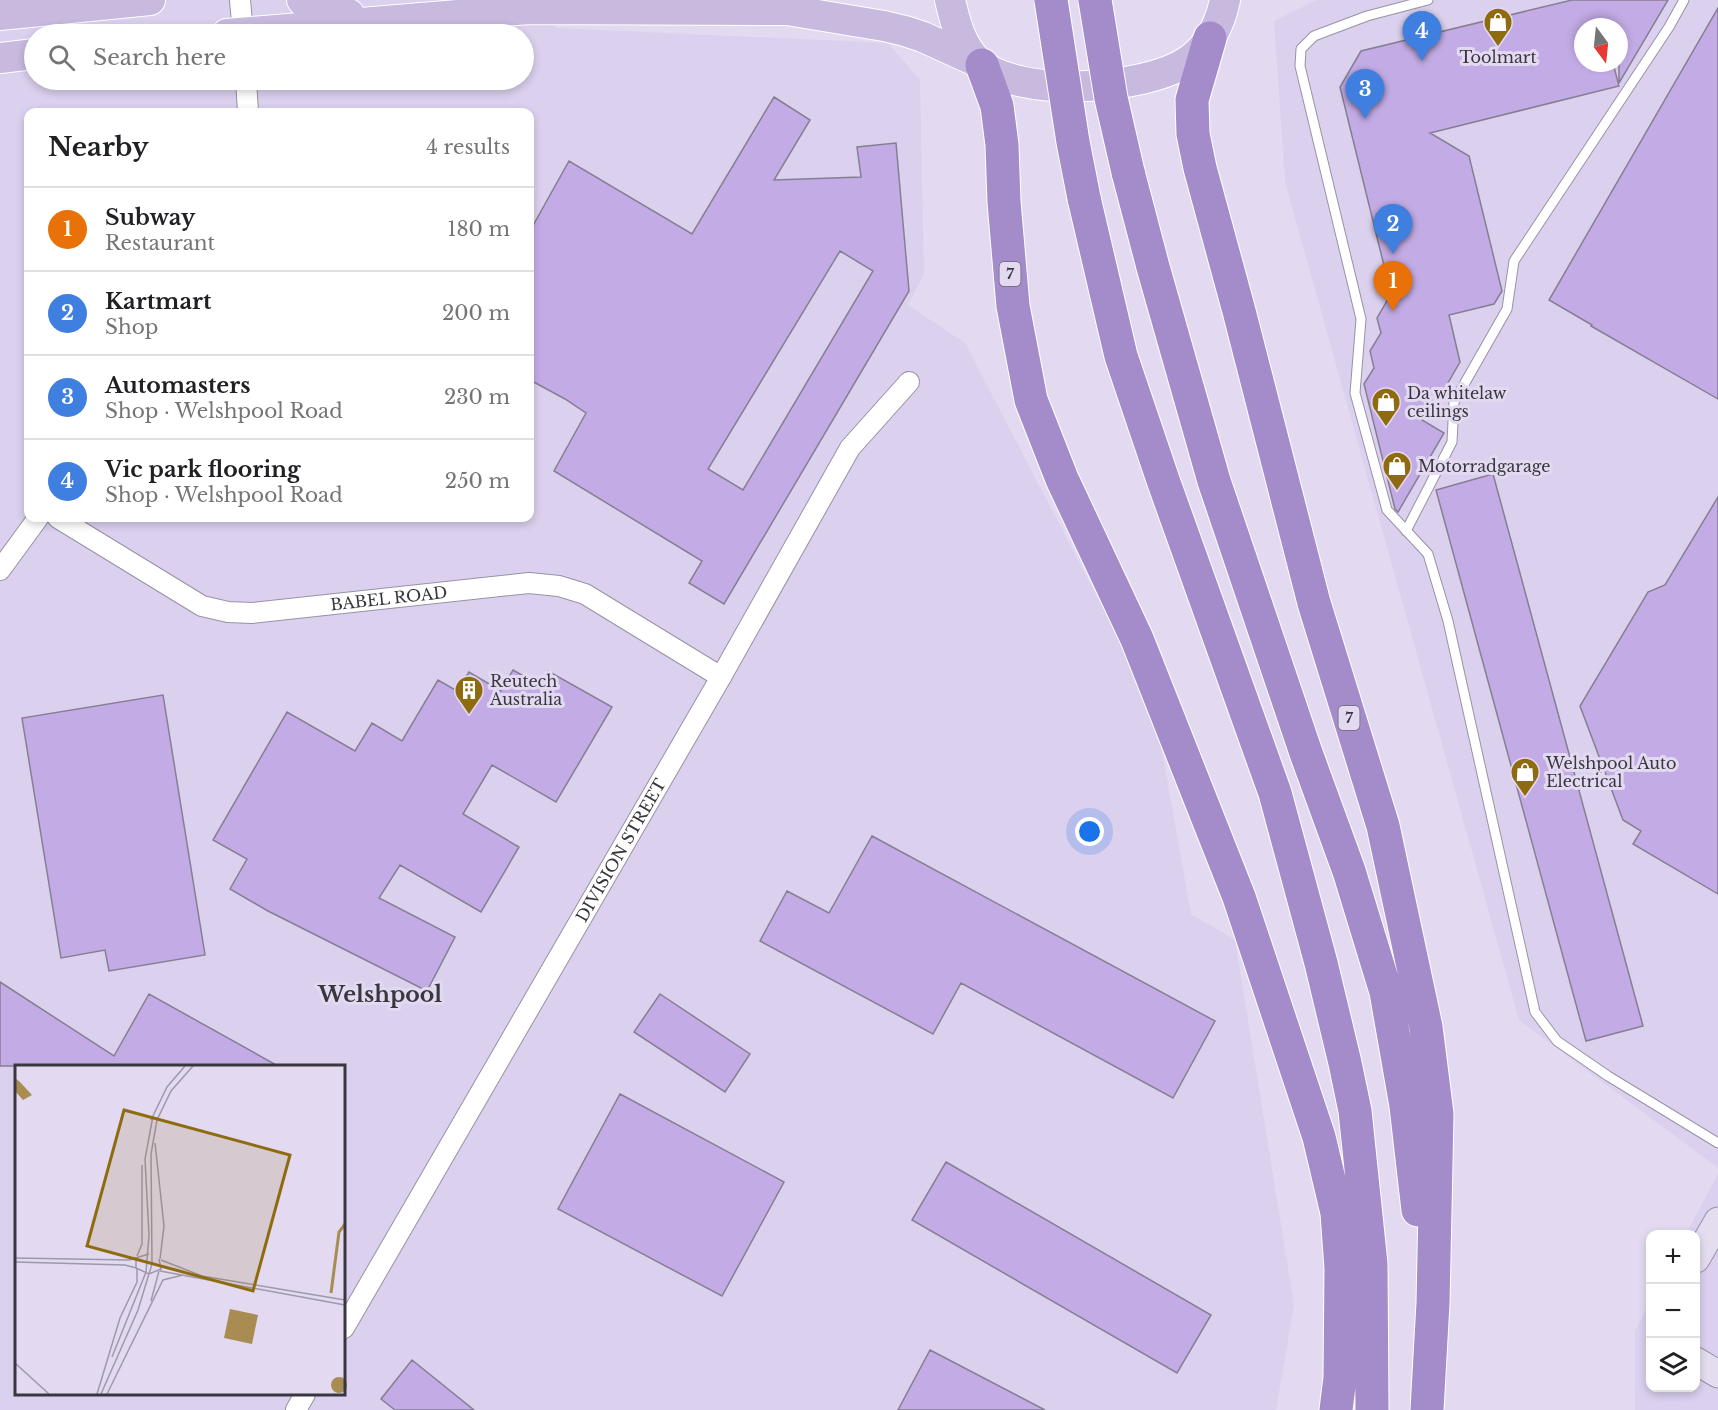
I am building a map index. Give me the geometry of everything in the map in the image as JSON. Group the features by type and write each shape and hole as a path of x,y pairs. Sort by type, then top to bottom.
{"highway":[{"path":"1051,0 1084,198 1121,356 1275,793 1321,963 1345,1063 1355,1111 1371,1264 1372,1410"},
{"name":"7","path":"1095,0 1111,98 1128,172 1214,481 1302,742 1349,872 1386,992 1406,1106 1419,1221 1426,1410"},
{"name":"7","path":"1218,20 1192,100 1193,134 1200,168 1314,603 1383,826 1426,1027 1437,1113 1433,1304 1426,1410"},
{"name":"7","path":"980,64 997,106 1013,306 1031,400 1062,479 1137,639 1239,897 1319,1137 1337,1213 1341,1268 1340,1378 1336,1410"}],"main road":[{"path":"0,15 150,0"},
{"path":"302,0 314,9 329,13 363,14 387,21"},
{"path":"950,0 962,39 980,64"},
{"path":"352,24 530,5 787,10 905,31 923,37 1004,77 1030,84 1059,86 1110,84 1168,72 1190,60 1218,20 1244,0"},
{"path":"0,58 24,55"}],"street":[{"path":"238,24 240,0"},
{"path":"247,90 248,108"},
{"name":"DIVISION STREET","path":"345,1326 721,677 850,448 909,382"},
{"path":"0,570 35,522"},
{"name":"BABEL ROAD","path":"65,522 202,606 228,612 252,613 529,583 560,586 585,594 721,677"},
{"path":"1700,1251 1718,1221"},
{"path":"1700,1364 1718,1374"},
{"path":"296,1410 304,1395"}],"lane":[{"path":"1428,0 1367,16 1314,36 1301,49 1300,66 1361,319 1355,393 1387,510 1428,554 1448,621 1535,1012 1557,1041 1608,1076 1718,1143"},
{"path":"1406,531 1452,442 1454,402 1507,309 1514,261 1669,27 1684,0"}],"shaded area":[{"path":"0,0 554,0 556,28 888,43 920,80 924,274 908,305 965,343 1154,706 1191,914 1235,940 1294,1305 1276,1410 0,1410"},
{"path":"1317,0 1718,0 1718,1168 1519,1020 1285,182 1274,21"},
{"path":"1718,1174 1718,1410 1635,1410 1635,1331 1646,1310 1646,1392 1700,1392 1700,1230 1688,1230"}],"building":[{"path":"1572,0 1668,0 1628,68 1628,18 1574,18 1574,72 1615,72 1619,86 1430,133 1469,156 1502,291 1494,304 1449,315 1460,362 1445,388 1430,392 1432,402 1422,420 1444,433 1398,512 1395,509 1364,384 1374,368 1370,351 1381,333 1377,318 1391,294 1340,87 1361,51"},
{"path":"1718,8 1718,399 1549,300"},
{"path":"1619,72 1625,72 1619,83"},
{"path":"774,97 810,120 774,180 861,177 857,147 896,143 909,291 724,604 689,583 702,561 554,471 586,413 534,382 534,224 569,161 692,234","holes":["840,251 873,271 743,490 708,469"]},
{"path":"1493,474 1643,1026 1586,1041 1436,490"},
{"path":"1718,497 1718,894 1633,844 1641,831 1623,820 1580,706 1648,592 1665,585"},
{"path":"513,670 539,685 548,671 612,707 556,802 492,765 463,814 519,847 481,912 400,865 379,898 455,937 427,991 268,911 230,889 247,859 213,840 287,712 355,751 372,723 402,741 438,680 457,691 469,672 501,691"},
{"path":"163,695 205,955 109,971 105,950 61,958 22,718"},
{"path":"872,836 1215,1021 1173,1098 961,983 933,1034 760,941 787,891 829,913"},
{"path":"0,982 114,1056 149,994 276,1065 15,1065 0,1066"},
{"path":"660,994 750,1054 725,1092 634,1032"},
{"path":"620,1094 784,1182 722,1296 558,1209"},
{"path":"946,1162 1211,1315 1177,1373 912,1220"},
{"path":"930,1350 1045,1410 898,1410"},
{"path":"412,1360 474,1410 395,1410 381,1399"}],"place":[{"name":"Toolmart","path":"1498,48"},
{"name":"Vic park flooring","path":"1422,61"},
{"name":"Automasters","path":"1365,119"},
{"name":"Kartmart","path":"1393,254"},
{"name":"Subway","path":"1393,311"},
{"name":"Da whitelaw ceilings","path":"1386,428"},
{"name":"Motorradgarage","path":"1397,492"},
{"name":"Reutech Australia","path":"469,716"},
{"name":"Welshpool Auto Electrical","path":"1525,798"}],"district":[{"name":"Welshpool","path":"380,994"}]}
